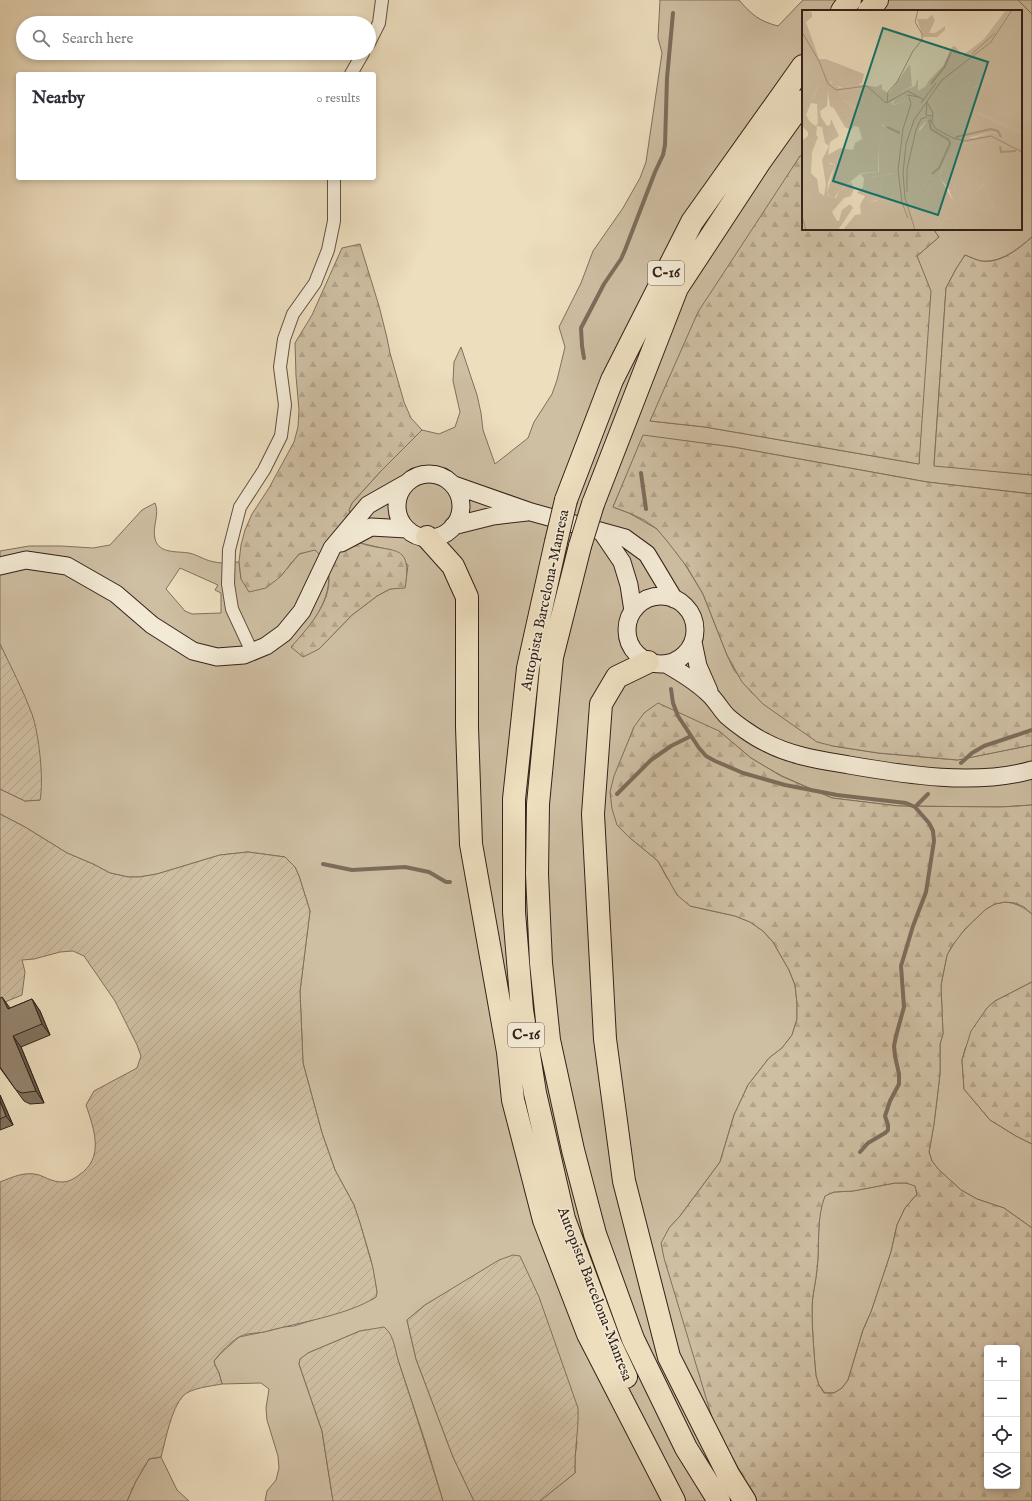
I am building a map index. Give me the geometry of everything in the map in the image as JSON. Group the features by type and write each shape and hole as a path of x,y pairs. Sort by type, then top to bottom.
{"highway":[{"path":"843,10 850,0"},
{"path":"870,10 877,0"},
{"name":"Autopista Barcelona-Manresa","path":"689,1501 650,1429 611,1345 564,1219 535,1093 522,1010 514,912 514,800 528,668 556,542 566,500 612,380 692,222 802,67"},
{"name":"Autopista Barcelona-Manresa","path":"719,1501 686,1448 633,1339 595,1234 573,1150 549,1040 542,962 537,874 538,804 552,657 580,546 593,504 677,288 761,160 802,102"},
{"path":"427,538 453,566 467,597 467,728 472,844 508,1052 513,1100 544,1220 588,1334 674,1501"},
{"path":"657,663 617,677 601,704 593,814 605,1038 624,1181 669,1357 728,1474 745,1501"}],"street":[{"path":"376,29 379,23 382,0"},
{"path":"352,72 359,60"},
{"path":"252,652 232,609 228,584 230,550 240,507 264,470 281,436 285,405 280,367 284,339 293,314 315,282 328,250 334,221 334,180"},
{"path":"0,566 26,560 67,566 116,594 152,625 193,651 217,657 244,655 266,646 284,633 302,611 332,548 368,505 416,476 430,474 443,477 454,485 531,512 625,538 647,554 674,599"},
{"path":"405,484 399,495 397,507 400,519 407,529 416,535 427,538 441,535 453,526 459,517 461,506 459,495 454,485"},
{"path":"453,526 493,516 531,512"},
{"path":"332,548 371,527 407,529"},
{"path":"601,531 622,562 630,585 633,611"},
{"path":"711,696 698,666 693,642 695,629 692,617 685,606 674,599 659,596 638,605 633,611 627,625 628,640 636,653 688,677 711,696 727,716 764,742 804,757 896,773 945,777 991,777 1018,774 1032,770"},
{"path":"657,663 674,661 682,657 693,642"}],"green space":[{"path":"660,0 739,0 756,17 778,26 803,0 1018,0 1032,14 1032,237 1009,254 995,260 981,261 965,255 946,288 934,465 1032,475 1032,494 927,482 733,447 644,436 613,507 629,513 657,529 678,553 703,594 734,670 752,693 833,746 878,753 957,760 1032,745 1032,805 1001,807 898,806 832,798 782,776 766,767 751,758 719,731 634,727 622,758 629,837 658,861 667,878 690,906 735,916 750,922 763,931 773,942 789,970 795,985 797,1019 792,1035 782,1048 769,1058 748,1085 734,1115 720,1162 680,1216 669,1228 724,1446 734,1460 756,1501 540,1501 575,1473 577,1442 539,1297 461,1284 425,1305 407,1320 416,1359 453,1457 474,1501 443,1501 392,1339 366,1330 360,1331 308,1353 300,1360 299,1364 322,1431 333,1501 265,1501 267,1491 276,1480 279,1468 278,1456 267,1420 266,1408 269,1389 261,1383 222,1384 214,1361 239,1337 294,1326 345,1310 373,1299 376,1297 377,1292 371,1260 360,1223 354,1205 335,1170 322,1133 303,1063 300,991 310,911 295,867 285,857 248,852 220,855 157,874 128,877 110,873 67,853 25,827 0,814 0,789 25,801 40,800 32,715 0,644 0,551 29,546 93,548 110,545 142,510 155,503 157,511 154,534 157,544 160,547 169,551 189,553 218,563 239,562 241,579 280,577 299,554 315,549 325,562 329,578 324,602 312,623 319,649 352,615 377,596 390,589 405,587 408,565 391,550 360,543 349,510 352,503 380,472 422,430 439,434 455,427 460,412 453,381 454,362 461,347 477,395 483,430 495,464 528,438 534,422 552,394 557,380 565,347 559,327 581,283 593,251 623,208 640,178 646,162 662,53 658,38","holes":["802,10 1022,10 1022,230 934,230 939,237 917,256 921,269 919,464 705,427 650,421 800,156 802,155","180,568 218,585 215,590 221,593 221,613 192,614 185,611 166,589"]},
{"path":"1018,0 1032,0 1032,14"},
{"path":"802,155 802,230 934,230 939,237 917,256 931,291 919,464 705,427 650,421 698,312 800,156"},
{"path":"1032,237 1032,475 934,466 946,288 965,255 981,261 995,260 1009,255"},
{"path":"360,244 379,306 404,402 411,418 422,430 380,472 352,503 349,510 360,543 398,552 403,556 406,563 407,573 405,588 390,589 377,596 352,615 319,649 303,657 291,647 314,619 326,597 329,585 329,574 324,560 315,550 299,554 280,577 266,588 249,592 241,579 239,562 241,545 245,530 252,514 269,488 294,442 298,427 299,410 295,343 312,315 342,248"},
{"path":"643,435 733,447 927,482 1032,494 1032,745 958,760 878,753 817,742 763,704 742,682 727,655 703,594 687,567 657,529 644,520 613,507"},
{"path":"0,644 25,696 35,723 41,769 40,800 25,801 0,789"},
{"path":"658,703 719,731 751,758 781,776 832,798 898,806 1001,807 1032,805 1032,914 1024,907 1015,903 1005,902 995,904 986,909 965,929 947,955 941,985 943,1034 940,1044 940,1074 929,1152 932,1161 938,1169 961,1190 977,1199 1004,1208 1032,1228 1032,1501 756,1501 734,1460 716,1431 664,1258 661,1243 669,1228 680,1216 720,1162 734,1115 748,1085 769,1058 782,1048 792,1035 797,1019 795,985 789,970 773,942 763,931 750,922 735,916 690,906 677,895 658,861 617,825 612,809 610,792 614,776 634,727 644,713","holes":["895,1183 906,1183 915,1186 917,1194 905,1208 897,1225 891,1252 871,1312 863,1330 848,1380 842,1388 834,1393 824,1393 816,1376 812,1308 818,1260 820,1214 825,1196 834,1192 853,1191"]},
{"path":"0,814 25,827 67,853 110,873 128,877 157,874 220,855 248,852 285,857 295,867 310,911 300,991 303,1063 322,1133 335,1170 354,1205 360,1223 373,1268 377,1292 376,1297 352,1309 264,1332 246,1334 232,1342 214,1361 222,1384 196,1389 186,1393 183,1396 175,1408 172,1416 161,1457 149,1459 136,1481 127,1501 0,1501 0,1182 19,1175 34,1174 50,1180 64,1182 75,1178 87,1168 95,1152 95,1143 92,1124 86,1105 94,1091 137,1068 141,1056 115,1001 84,956 73,951 60,952 34,959 22,960 25,972 22,995 0,1004"},
{"path":"1005,902 1013,903 1026,909 1032,914 1032,982 995,1001 987,1008 965,1049 962,1060 964,1089 990,1120 1032,1144 1032,1228 1004,1208 977,1199 961,1190 938,1169 932,1161 929,1152 940,1074 940,1044 943,1034 941,985 947,955 958,937 986,909 995,904"},
{"path":"1032,982 1032,1144 990,1120 964,1089 962,1060 971,1031 987,1008 995,1001"},
{"path":"895,1183 915,1185 917,1194 905,1208 897,1225 891,1252 871,1312 863,1330 848,1380 842,1388 834,1393 825,1393 819,1385 816,1376 812,1308 818,1260 820,1214 824,1196 834,1192 853,1191"},
{"path":"513,1255 520,1256 539,1297 578,1408 575,1473 540,1501 474,1501 453,1457 416,1359 407,1320 425,1305 499,1260"},
{"path":"384,1327 388,1330 393,1339 398,1361 443,1501 333,1501 322,1431 299,1364 300,1359 308,1353 360,1331"},
{"path":"161,1457 177,1490 189,1501 127,1501 136,1481 149,1459"}],"building":[{"path":"2,997 8,1009 32,999 42,1024 13,1036 36,1091 22,1093 16,1090 0,1067 0,998"},
{"path":"0,1101 6,1116 0,1119"}],"waterway":[{"path":"584,358 581,328 604,284 621,259 663,155 665,145 667,78 673,13"},
{"path":"641,473 646,509"},
{"path":"671,689 673,703 678,716 699,748 706,756 715,761 743,773 785,785 837,795 906,803 915,807 929,823 933,831 934,841 926,892 913,926 901,966 904,1007 894,1046 899,1074 899,1084 890,1101 885,1116 888,1130 868,1143 860,1152"},
{"path":"961,763 972,753 984,746 1032,730"},
{"path":"617,794 651,760 671,746 691,736"},
{"path":"915,807 928,794"},
{"path":"323,864 352,870 405,867 429,872 446,882 450,882"}]}
